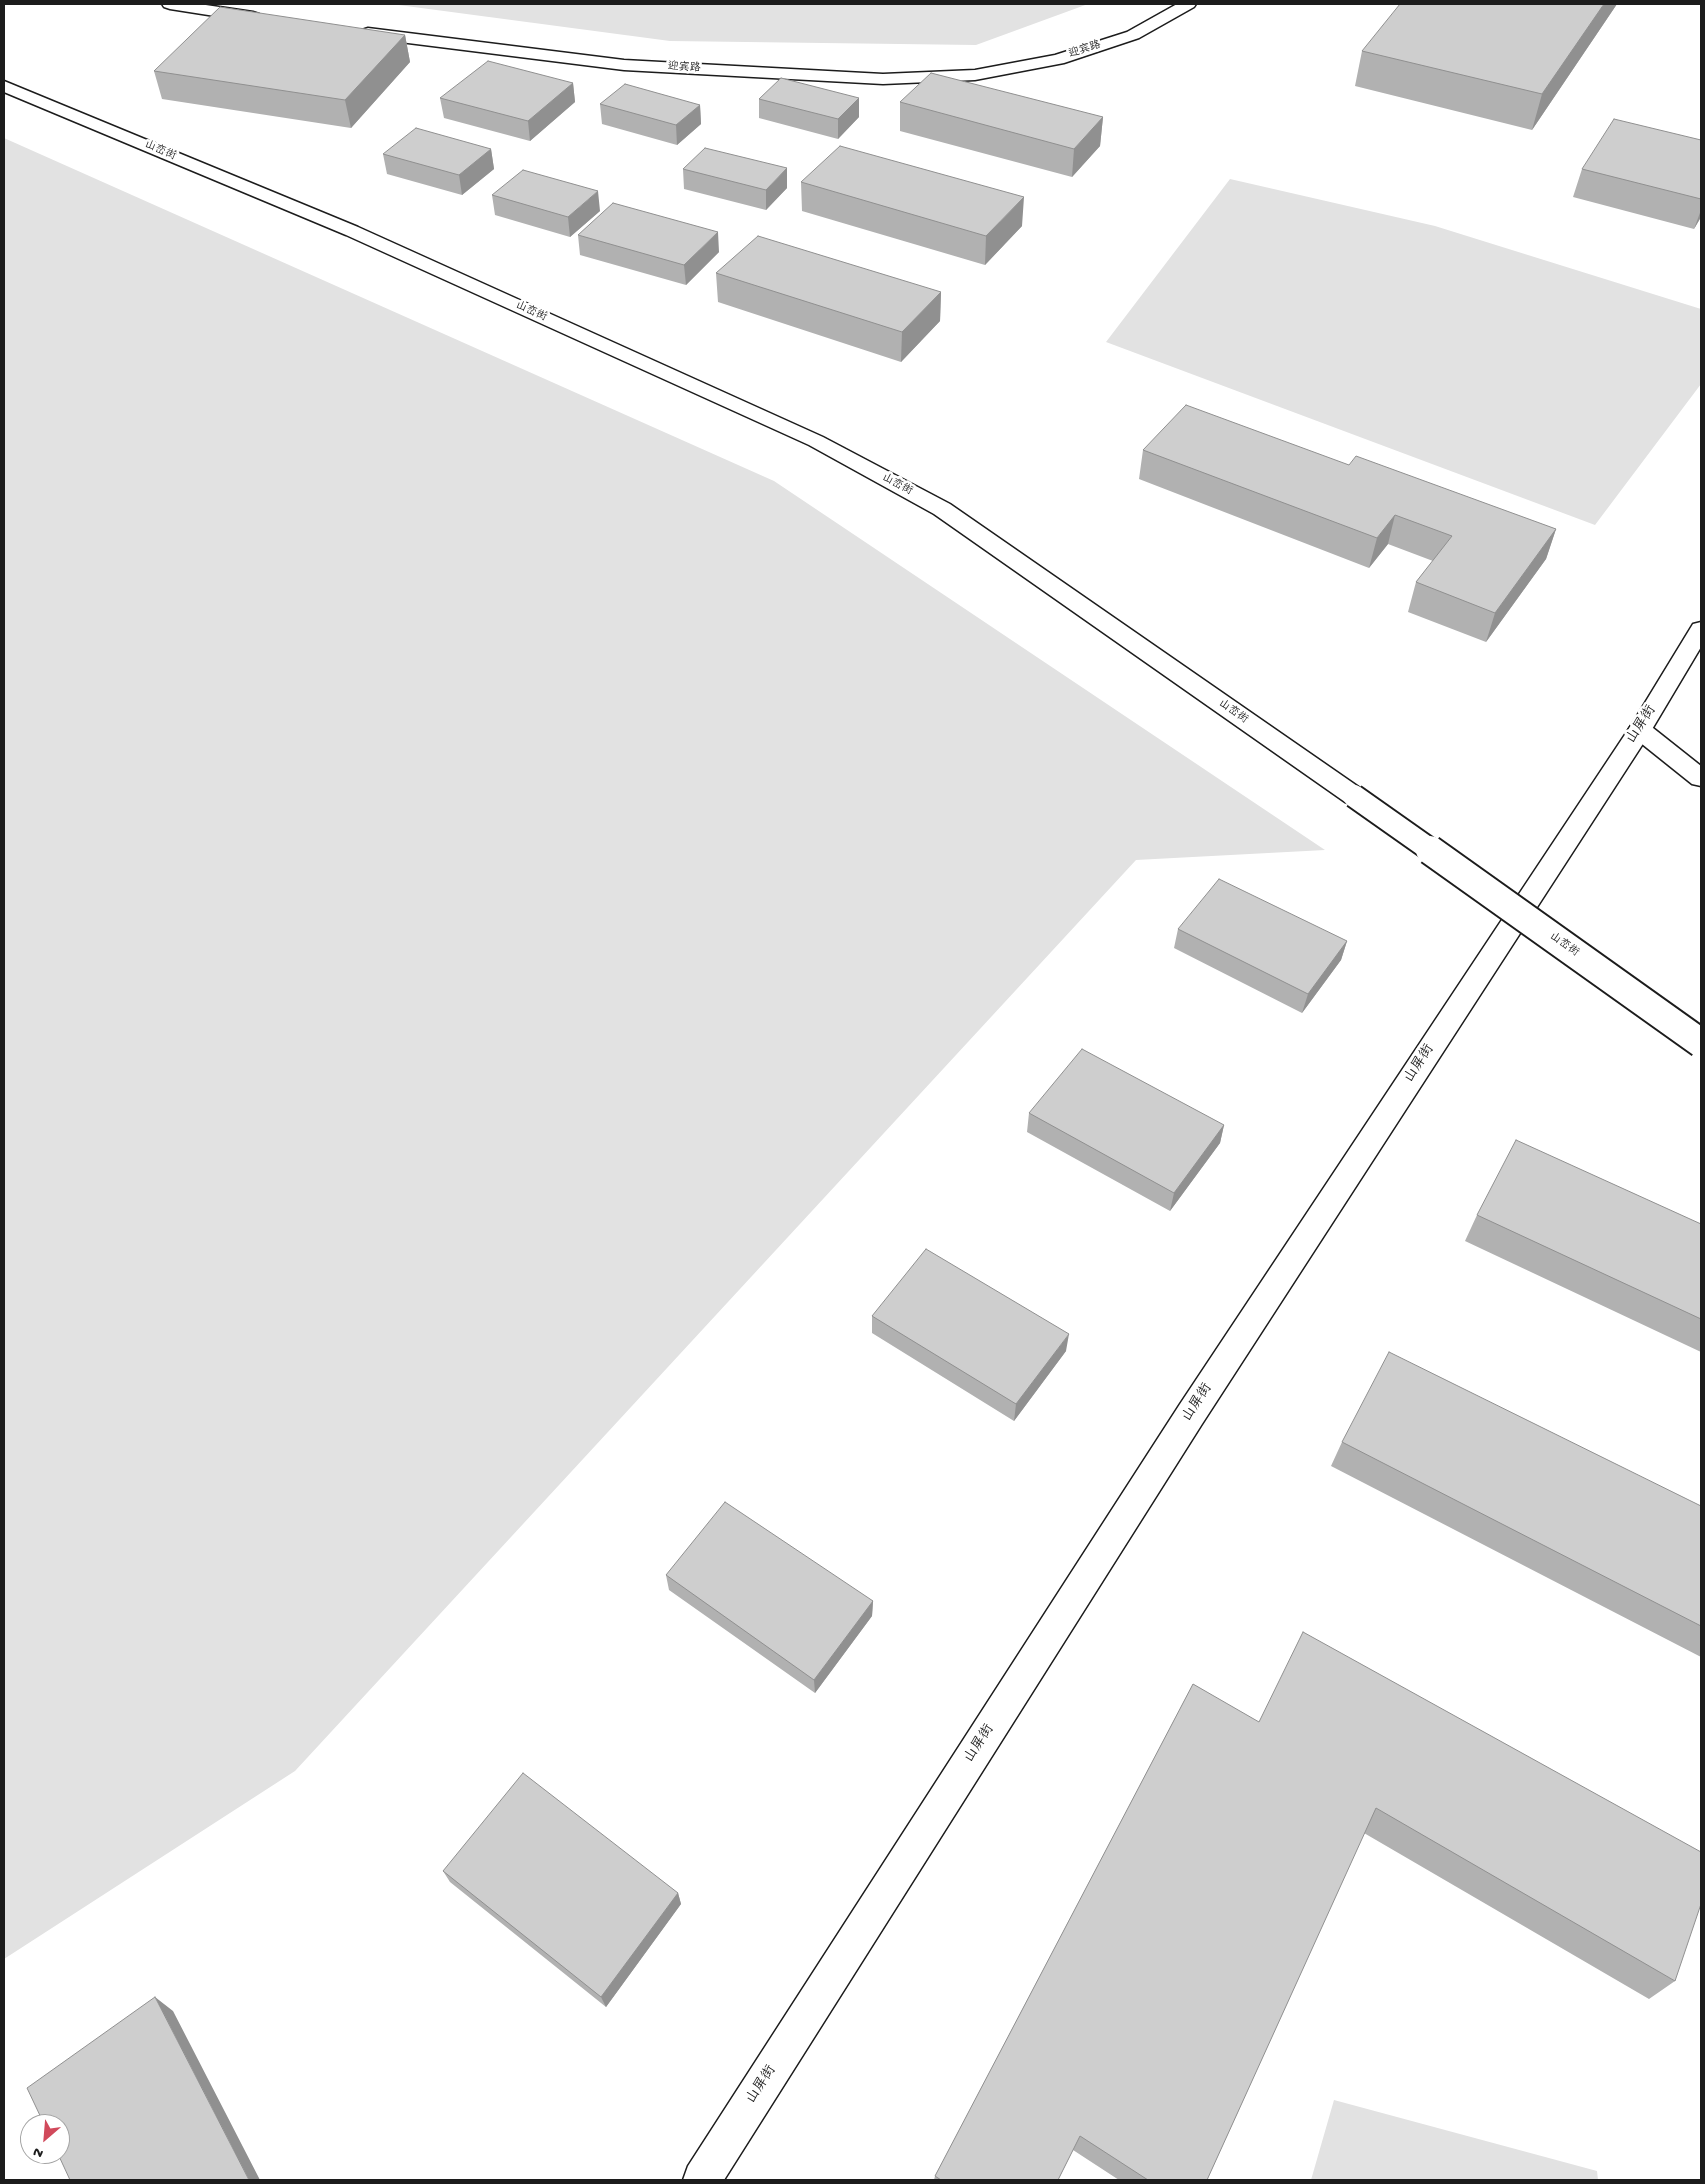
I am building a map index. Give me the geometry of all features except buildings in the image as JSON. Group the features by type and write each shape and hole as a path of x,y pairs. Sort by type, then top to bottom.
{"street":[{"path":"170,4 265,19"},
{"name":"迎宾路","path":"352,31 624,65 883,79 975,75 1058,59 1133,35 1188,4"},
{"name":"山峦街","path":"4,86 352,231 816,441 942,509 1354,796 1701,1043"},
{"name":"山屏街","path":"702,2180 1191,1414 1640,730 1701,630"},
{"path":"1640,730 1701,778"}],"shaded area":[{"path":"391,4 1088,4 976,45 670,41"},
{"path":"4,138 774,481 1325,850 1136,860 295,1771 4,1959"},
{"path":"1230,179 1435,226 1701,309 1701,384 1595,525 1106,342"},
{"path":"1334,2100 1597,2171 1598,2180 1311,2180"}]}
